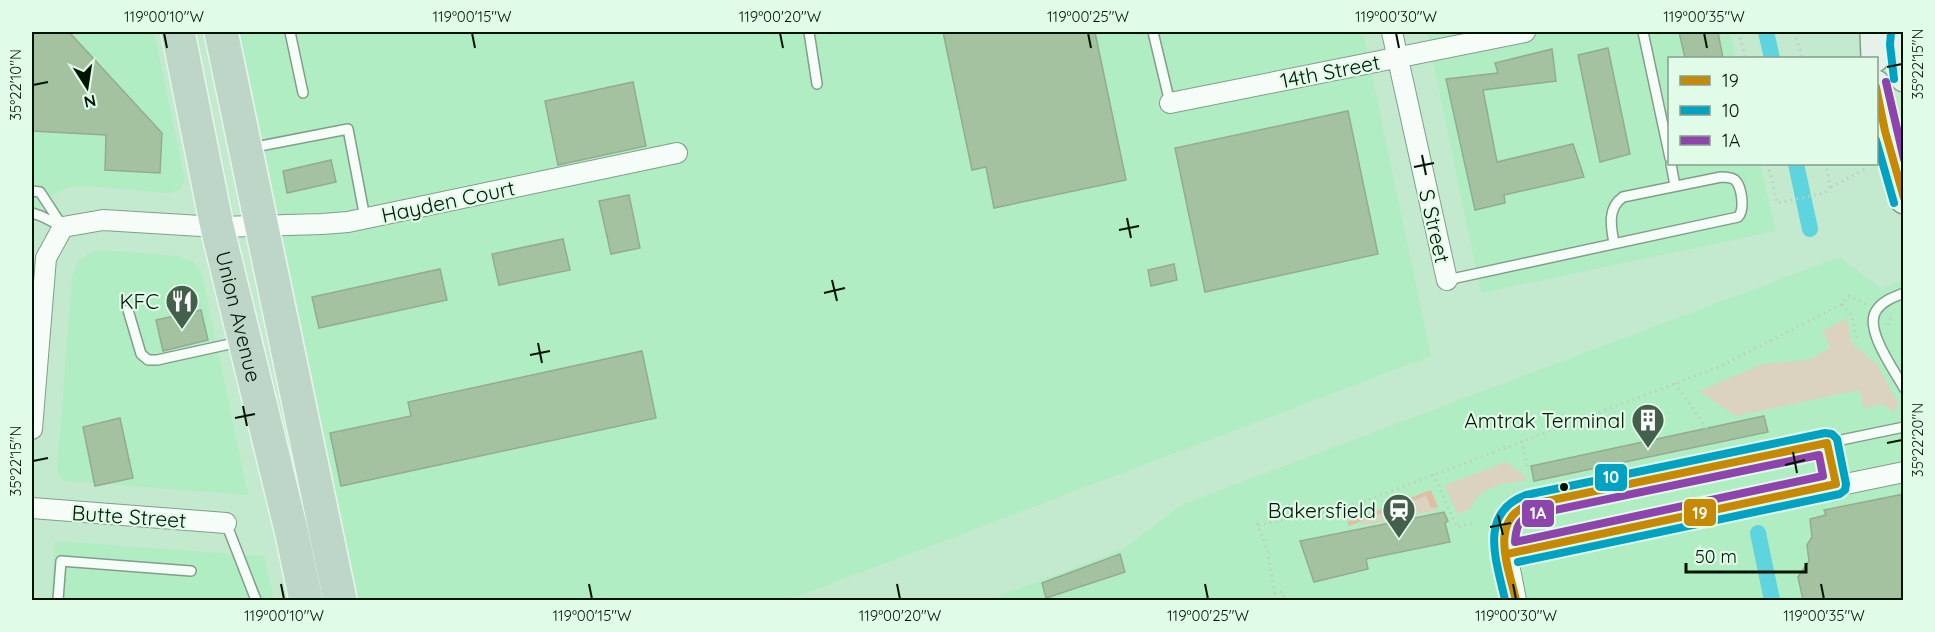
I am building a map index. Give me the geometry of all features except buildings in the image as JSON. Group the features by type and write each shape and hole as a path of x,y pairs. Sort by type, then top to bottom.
{"highway":[{"name":"Union Avenue","path":"178,32 217,227 306,600"},
{"name":"Union Avenue","path":"221,32 340,600"}],"street":[{"name":"S Street","path":"1392,32 1447,280"},
{"name":"14th Street","path":"1170,103 1525,32"},
{"path":"1875,32 1875,57"},
{"path":"1902,32 1900,45 1904,78"},
{"path":"1878,89 1894,129 1904,200"},
{"name":"Hayden Court","path":"63,227 103,220 217,227 322,224 365,218 677,153"},
{"path":"32,429 46,258 63,227"},
{"path":"1516,600 1507,554 1836,484 1904,472"},
{"name":"Butte Street","path":"32,508 226,523"}],"lane":[{"path":"290,32 303,93"},
{"path":"809,32 817,84"},
{"path":"1153,32 1170,103"},
{"path":"1643,32 1668,149"},
{"path":"245,149 348,129 365,218"},
{"path":"1671,165 1675,186"},
{"path":"1447,280 1738,217 1742,213 1743,205 1737,184 1730,177 1721,177 1623,197 1611,215 1614,243"},
{"path":"32,191 40,192 63,227"},
{"path":"32,213 63,227"},
{"path":"1904,293 1886,302 1877,310 1873,322 1875,332 1904,388"},
{"path":"128,310 141,354 148,360 157,360 245,340"},
{"path":"1507,554 1503,534 1507,521 1515,510 1528,505 1904,428"},
{"path":"1827,443 1836,484"},
{"path":"226,523 256,600"},
{"path":"58,600 61,561 191,571"}],"path":[{"path":"1740,32 1745,57"},
{"path":"1795,32 1802,57"},
{"path":"1768,165 1777,203 1825,193 1830,187 1867,168"},
{"path":"1826,165 1830,187"},
{"path":"1284,600 1282,592 1275,593 1268,549 1257,524 1360,503 1721,366 1842,304 1849,296 1877,310"},
{"path":"1842,304 1853,316 1856,337 1859,340"},
{"path":"1675,383 1709,432"},
{"path":"1522,441 1528,470"},
{"path":"1433,474 1457,527 1474,523"}],"shaded area":[{"path":"32,32 154,32 185,181 179,190 169,193 86,186 71,187 50,196 32,218"},
{"path":"240,32 1363,32 1431,356 788,600 359,600"},
{"path":"1427,32 1730,32 1736,57 1668,57 1668,165 1760,165 1776,231 1481,293"},
{"path":"104,250 177,256 192,261 199,269 248,495 64,481 57,473 72,277 78,262 86,255"},
{"path":"1839,257 1882,289 1903,279 1903,600 990,600 1123,549 1183,504"},
{"path":"1847,318 1851,341 1855,348 1878,366 1898,403 1897,409 1893,411 1882,404 1864,408 1859,390 1736,416 1699,391 1763,364 1808,360 1830,348 1823,331"},
{"path":"1506,462 1527,480 1502,484 1486,490 1480,494 1471,509 1457,514 1445,485"},
{"path":"1431,490 1438,507 1431,508 1426,496 1349,526 1347,522"},
{"path":"1426,496 1431,508 1438,507 1438,510 1364,525 1359,523"},
{"path":"55,541 264,556 274,600 50,600"}],"waterway":[{"path":"1766,32 1772,57"},
{"path":"1796,165 1810,229"},
{"path":"1758,533 1772,600"}],"transit line":[{"name":"10","path":"1891,32 1890,45 1894,79"},
{"name":"1A","path":"1886,82 1904,159"},
{"name":"19","path":"1878,97 1904,198"},
{"name":"10","path":"1878,147 1894,203"},
{"name":"10","path":"1505,600 1495,555 1496,526 1501,514 1511,503 1526,495 1825,433 1832,434 1837,439 1846,484 1845,490 1840,494 1518,562"},
{"name":"19","path":"1507,554 1836,484 1827,443 1528,505 1516,512 1508,522 1505,534 1506,561 1516,600"},
{"name":"1A","path":"1819,455 1823,476 1515,542 1518,525 1531,515 1819,455"}],"place":[{"name":"KFC","path":"182,330"},
{"name":"Amtrak Terminal","path":"1648,449"},
{"name":"Bakersfield","path":"1399,539"}]}
